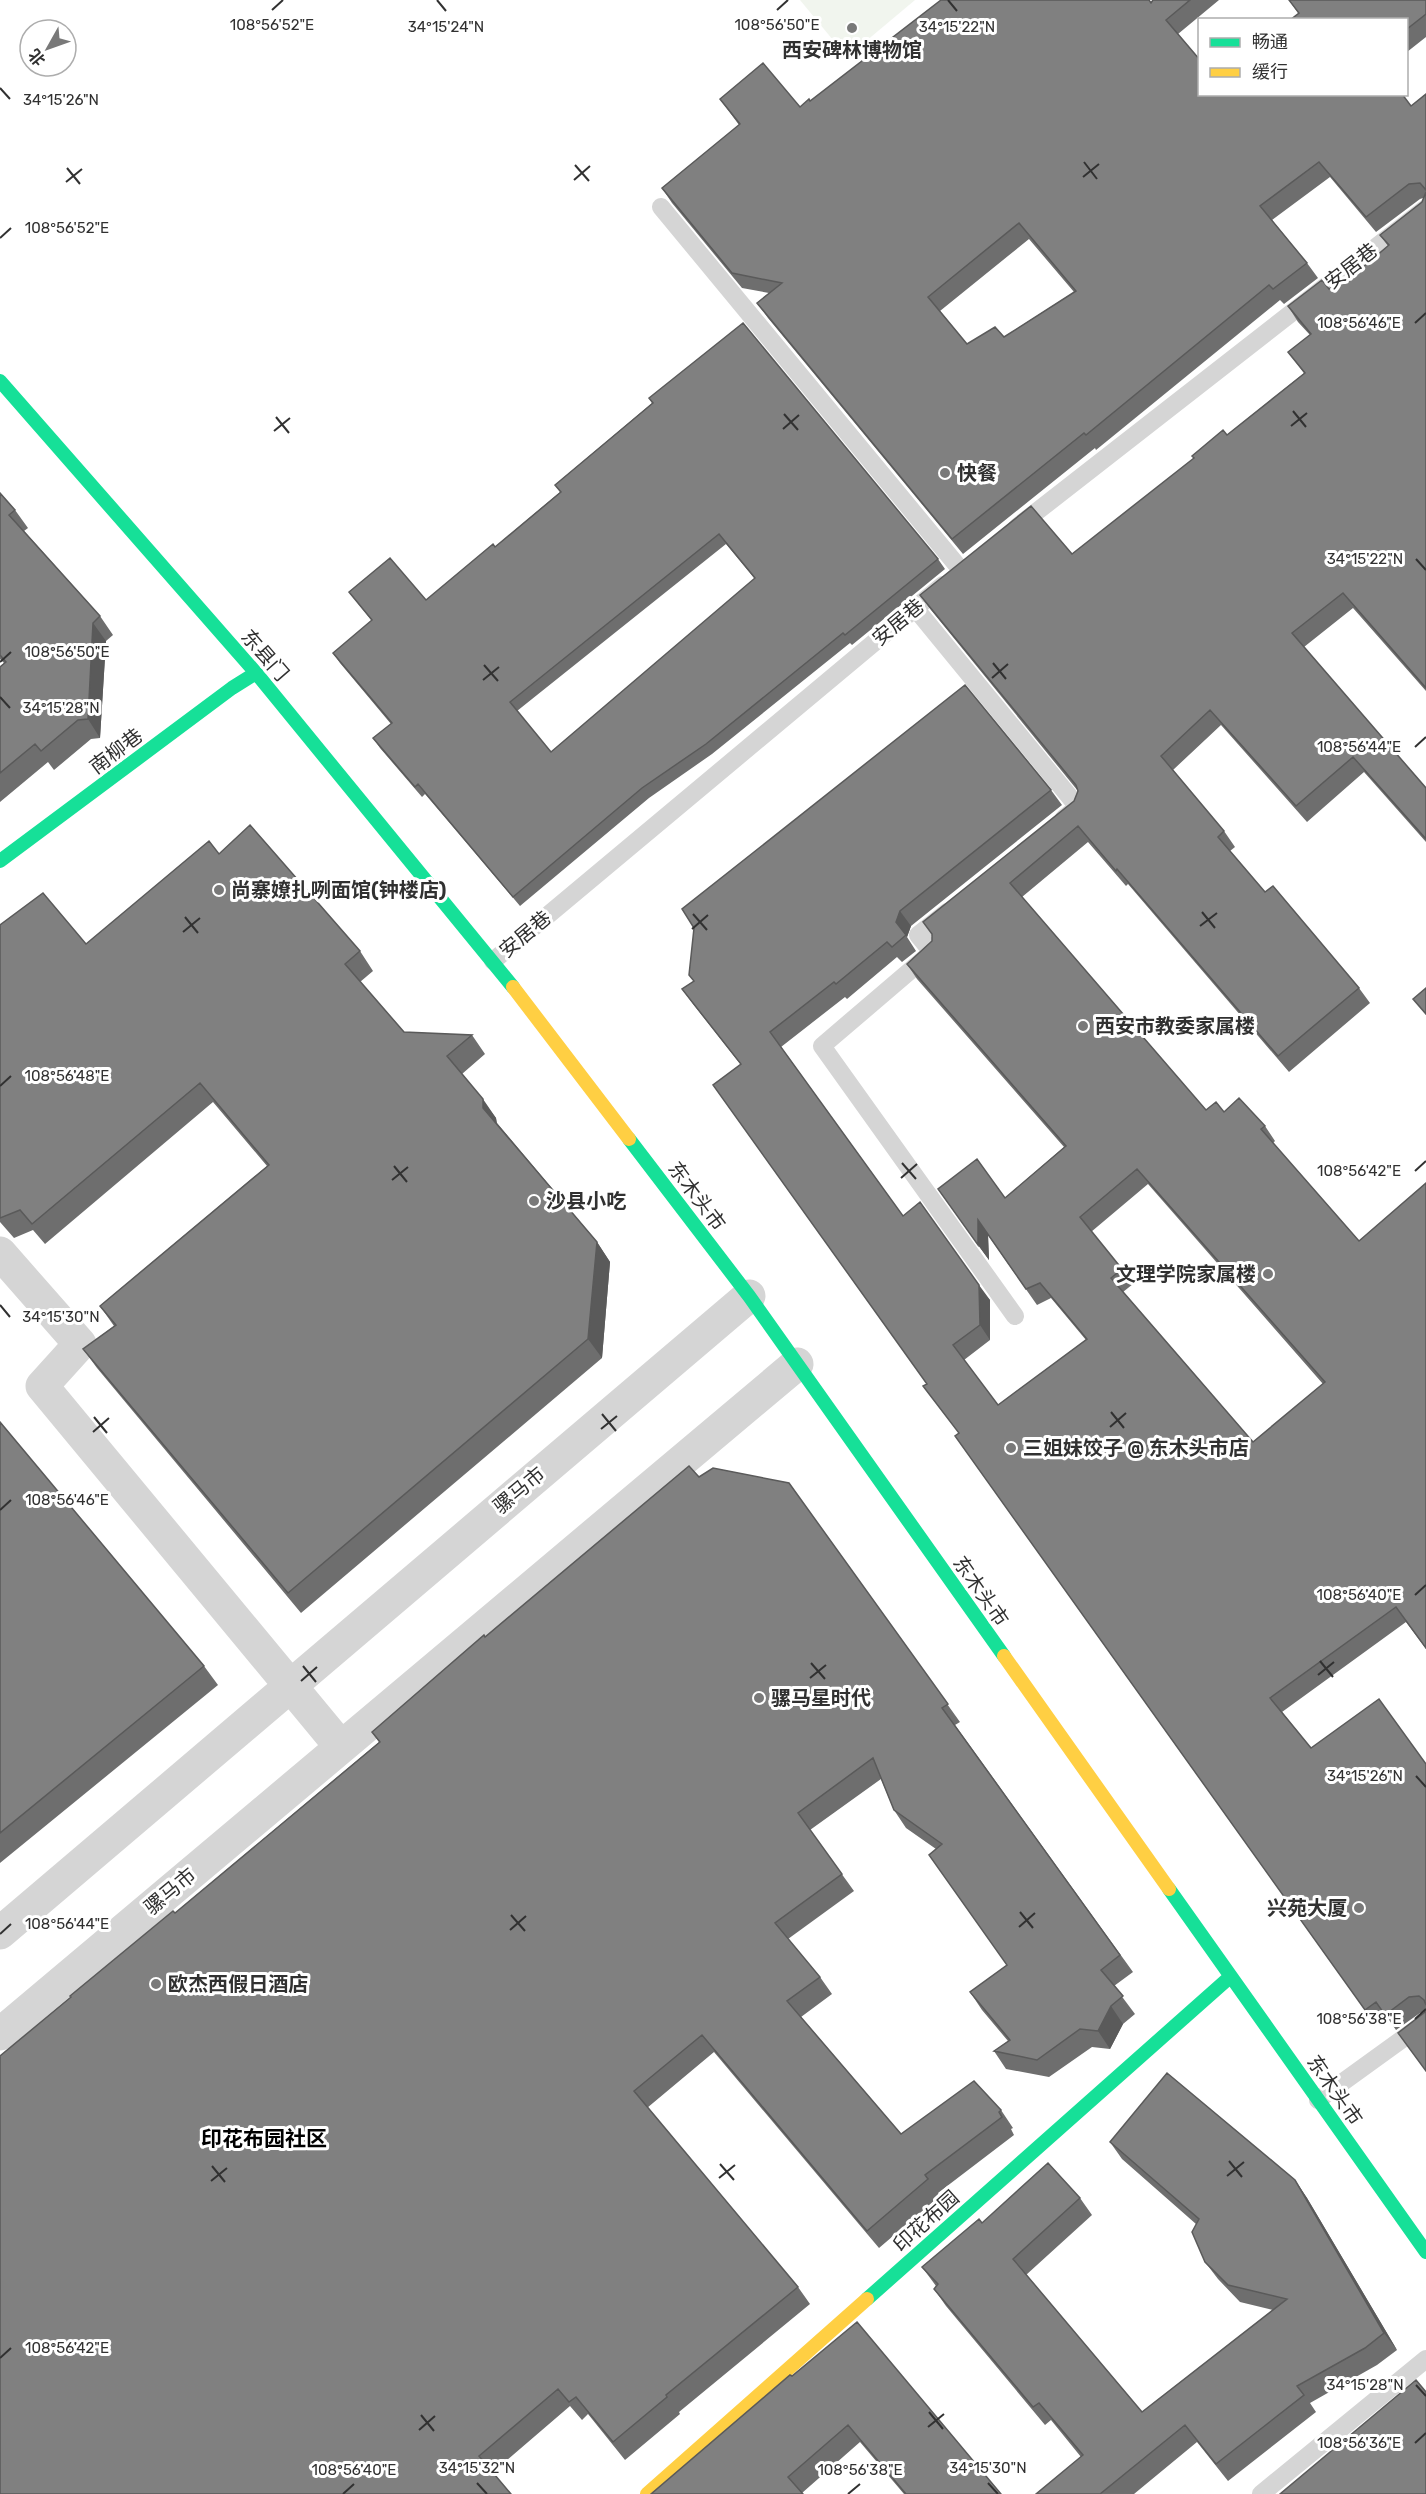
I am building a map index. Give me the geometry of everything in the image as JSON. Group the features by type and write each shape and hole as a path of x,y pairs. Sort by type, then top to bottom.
{"street":[{"name":"东县门","path":"0,381 256,673 493,961"},
{"name":"南柳巷","path":"0,861 256,673"},
{"name":"东木头市","path":"493,961 749,1296 1426,2252"},
{"path":"0,1253 80,1344 42,1386 341,1747"},
{"name":"骡马市","path":"0,1933 290,1684 749,1296"},
{"name":"骡马市","path":"3,2026 341,1747 797,1364"},
{"name":"印花布园","path":"647,2494 1230,1977"}],"lane":[{"name":"安居巷","path":"493,961 966,566 662,207"},
{"name":"安居巷","path":"998,541 1426,207"},
{"path":"915,608 1078,807 1051,828"},
{"path":"962,900 918,935 932,952 822,1046 1015,1316"},
{"path":"1318,2100 1426,2022"},
{"path":"1261,2494 1426,2359"}],"shaded area":[{"name":"西安碑林博物馆","path":"800,0 915,0 847,57"}],"building":[{"path":"941,0 1149,0 1151,3 1153,0 1190,0 1166,20 1198,58 1198,96 1404,96 1411,106 1426,94 1426,190 1420,183 1409,184 1366,217 1319,162 1260,206 1307,263 1273,289 1269,285 1086,435 1084,433 952,539 757,303 782,283 732,273 662,188 740,124 720,99 763,63 800,107 809,99 810,101","holes":["1019,223 1076,291 1004,337 995,327 967,344 928,297"]},
{"path":"1289,0 1426,0 1426,14 1408,28 1408,18 1293,18 1299,13"},
{"path":"1426,192 1426,688 1343,593 1292,633 1426,788 1426,839 1353,757 1296,806 1210,710 1161,756 1224,831 1218,837 1265,892 1273,886 1359,988 1278,1056 1078,826 1010,883 1206,1110 1216,1102 1224,1112 1239,1098 1265,1126 1261,1129 1359,1241 1426,1183 1426,1648 1396,1607 1270,1698 1311,1748 1379,1699 1426,1764 1426,2005 1419,1996 1409,1997 1385,2015 1376,2002 1365,2010 955,1436 959,1433 923,1386 927,1384 713,1085 741,1064 682,989 694,981 689,975 694,928 682,909 965,685 1051,790 900,911 896,922 906,935 892,947 887,942 836,984 834,982 770,1032 903,1216 920,1202 979,1285 980,1325 953,1345 998,1405 1087,1339 1040,1283 1026,1289 978,1220 978,1245 938,1189 977,1159 1005,1198 1066,1146 907,964 932,941 932,934 923,922 1074,801 1078,791 1076,785 920,595 1031,506 1072,554 1194,458 1192,456 1223,430 1227,435 1305,373 1288,352 1311,334 1288,306 1322,280 1329,289 1362,268 1389,245 1380,235 1422,202","holes":["1137,1169 1325,1382 1253,1442 1111,1278 1122,1269 1080,1217"]},
{"path":"743,323 938,559 706,744 642,788 513,897 418,784 415,787 373,738 392,723 333,653 372,620 349,592 390,558 426,600 493,544 495,547 561,492 555,485 653,403 649,398","holes":["719,534 755,578 551,752 510,702"]},
{"path":"0,493 15,510 9,515 100,616 93,623 88,719 78,720 41,751 35,744 0,773 0,667 6,662 0,655"},
{"path":"250,825 360,951 345,964 404,1032 472,1035 447,1056 483,1099 483,1108 597,1242 588,1339 288,1593 83,1349 116,1325 100,1306 269,1165 200,1083 32,1224 20,1210 0,1218 0,925 43,893 86,944 209,841 219,854"},
{"path":"1426,988 1426,1014 1413,999"},
{"path":"0,1422 204,1666 0,1833"},
{"path":"689,1466 699,1477 713,1468 789,1483 948,1704 942,1708 1120,1955 1101,1970 1123,1996 1111,2006 1098,2031 1080,2029 1037,2060 994,2051 1010,2040 970,1992 1007,1965 929,1855 942,1844 894,1810 873,1758 798,1813 842,1874 775,1923 820,1977 787,2001 901,2134 974,2081 1001,2110 999,2112 1002,2117 925,2175 928,2179 867,2231 702,2035 634,2091 798,2287 666,2395 667,2397 613,2442 576,2397 569,2402 558,2389 479,2456 511,2494 0,2494 0,2056 380,1742 372,1732 484,1635 485,1637"},
{"path":"1426,2009 1426,2071 1398,2033"},
{"path":"1167,2073 1295,2180 1384,2333 1365,2348 1297,2386 1304,2395 1216,2464 1185,2425 1100,2494 1036,2494 1083,2455 1039,2403 1033,2407 934,2289 938,2284 922,2267 979,2219 982,2223 1048,2163 1080,2198 1013,2259 1142,2412 1287,2299 1228,2285 1205,2262 1192,2232 1199,2219 1110,2142"},
{"path":"857,2322 1001,2494 906,2494 848,2425 788,2477 803,2494 651,2494 790,2375 792,2376"},
{"path":"1416,2380 1426,2392 1426,2494 1280,2494"}],"traffic: fast":[{"path":"0,381 256,673 513,987"},
{"path":"0,861 232,688 256,673"},
{"path":"629,1139 749,1296 1004,1656"},
{"path":"1169,1889 1426,2252"},
{"path":"867,2299 1230,1977"}],"traffic: slow":[{"path":"513,987 629,1139"},
{"path":"1004,1656 1169,1889"},
{"path":"647,2494 867,2299"}],"place":[{"name":"西安碑林博物馆","path":"852,28"},
{"name":"快餐","path":"945,473"},
{"name":"尚寨嫽扎咧面馆(钟楼店)","path":"219,890"},
{"name":"西安市教委家属楼","path":"1083,1026"},
{"name":"沙县小吃","path":"534,1201"},
{"name":"文理学院家属楼","path":"1268,1274"},
{"name":"三姐妹饺子 @ 东木头市店","path":"1011,1448"},
{"name":"骡马星时代","path":"759,1698"},
{"name":"兴苑大厦","path":"1359,1908"},
{"name":"欧杰西假日酒店","path":"156,1984"}],"district":[{"name":"印花布园社区","path":"264,2138"}]}
